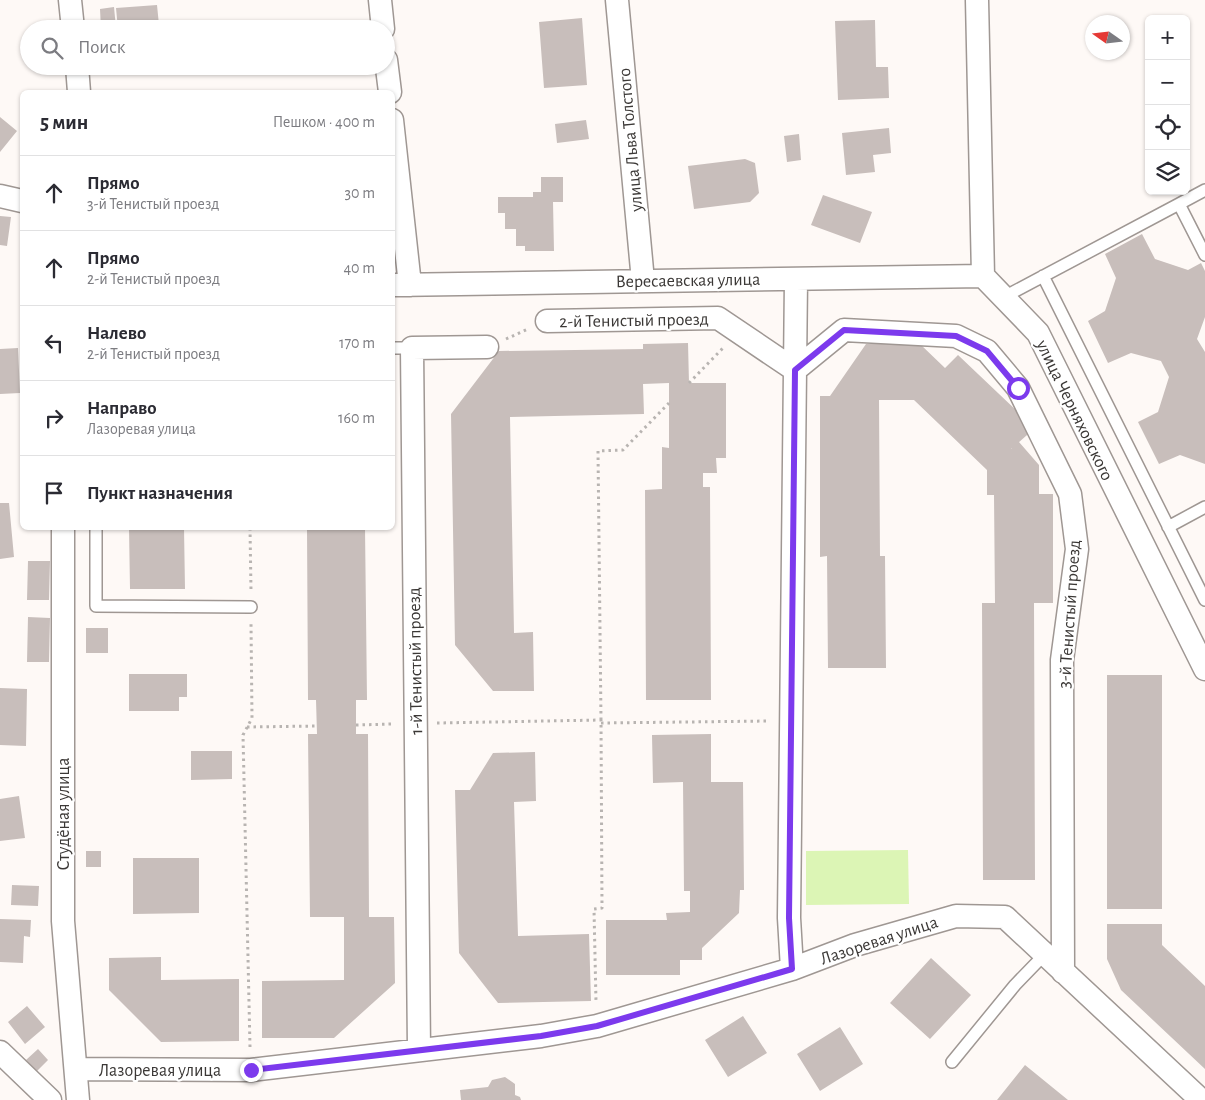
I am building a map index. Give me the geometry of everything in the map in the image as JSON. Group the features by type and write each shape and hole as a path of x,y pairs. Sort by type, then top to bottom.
{"street":[{"path":"70,0 72,20"},
{"path":"380,0 382,20"},
{"name":"улица Льва Толстого","path":"617,0 642,281"},
{"path":"977,0 983,276"},
{"path":"78,75 79,90"},
{"path":"388,75 390,90"},
{"path":"395,175 401,285"},
{"path":"0,196 20,201"},
{"name":"Вересаевская улица","path":"401,285 983,276"},
{"name":"улица Черняховского","path":"983,276 1038,333 1205,669"},
{"path":"792,969 789,918 796,278"},
{"name":"2-й Тенистый проезд","path":"547,321 718,318 795,370"},
{"name":"3-й Тенистый проезд","path":"795,370 844,330 956,336 987,351 1018,388 1070,494 1077,549 1062,660 1063,972"},
{"name":"1-й Тенистый проезд","path":"419,1050 416,724 402,348 487,347"},
{"name":"Студёная улица","path":"63,530 63,921 78,1100"},
{"name":"Лазоревая улица","path":"76,1070 251,1070 541,1036 597,1026 792,969 855,945 956,916 1005,917 1201,1100"},
{"path":"0,1052 50,1100"}],"lane":[{"path":"1004,297 1205,190"},
{"path":"1179,204 1205,255"},
{"path":"1043,276 1205,600"},
{"path":"1168,527 1205,507"},
{"path":"96,530 96,606 251,607"},
{"path":"952,1062 1015,985 1045,954"}],"path":[{"path":"487,347 547,321"},
{"path":"689,383 739,332"},
{"path":"597,1026 594,908 602,908 598,451 623,450 669,403"},
{"path":"250,530 252,718 243,735 251,1070"},
{"path":"356,725 791,721"},
{"path":"247,727 316,726"}],"green space":[{"path":"908,850 909,904 806,905 806,851"}],"building":[{"path":"157,5 158,20 117,20 116,8"},
{"path":"114,7 115,20 101,20 100,9"},
{"path":"582,18 587,85 544,88 539,22"},
{"path":"875,20 876,67 888,67 889,98 838,100 835,21"},
{"path":"0,117 17,131 0,152"},
{"path":"586,120 589,139 557,143 555,124"},
{"path":"889,128 891,153 873,155 875,172 846,175 842,133"},
{"path":"799,134 801,160 787,162 784,136"},
{"path":"745,159 755,163 759,193 750,202 694,209 688,166"},
{"path":"541,177 563,177 563,202 553,202 554,251 525,251 525,246 516,246 516,229 505,229 505,213 498,213 498,197 533,197 533,192 541,192"},
{"path":"823,195 872,212 860,243 811,225"},
{"path":"0,216 11,217 7,246 0,245"},
{"path":"1142,234 1155,259 1188,270 1201,263 1205,271 1205,317 1197,339 1205,352 1205,464 1180,455 1159,464 1138,422 1158,412 1169,377 1161,361 1131,353 1108,363 1088,321 1105,311 1116,278 1105,254"},
{"path":"688,343 689,383 726,383 726,458 716,458 717,473 703,473 703,487 710,487 711,700 646,700 645,490 662,489 662,447 669,448 669,383 643,384 644,414 510,417 514,633 533,632 534,691 493,691 455,645 451,414 499,351 643,349 643,344"},
{"path":"866,344 920,344 945,368 958,355 1035,428 1019,442 1039,465 1039,494 1053,494 1053,603 1034,603 1035,880 983,880 982,603 995,603 994,495 987,495 987,470 914,400 879,400 880,556 885,556 886,668 828,668 827,556 820,557 820,396 830,396"},
{"path":"18,348 20,393 0,394 0,349"},
{"path":"0,503 9,503 14,557 0,559"},
{"path":"129,530 184,530 185,589 130,589"},
{"path":"307,530 365,530 367,700 356,700 356,734 368,734 369,917 394,917 395,983 334,1038 262,1038 262,981 344,980 344,917 310,917 308,734 317,734 316,700 308,700"},
{"path":"28,561 50,561 49,600 27,600"},
{"path":"28,617 50,618 49,662 27,662"},
{"path":"86,628 108,628 108,653 86,653"},
{"path":"129,674 187,674 187,697 179,697 179,711 129,711"},
{"path":"1107,675 1162,675 1162,909 1107,909"},
{"path":"0,688 27,689 26,746 0,745"},
{"path":"711,734 711,782 743,782 744,890 740,890 739,913 702,948 702,960 680,960 680,975 606,975 606,920 667,920 666,913 690,912 690,891 684,891 683,782 653,783 652,735"},
{"path":"191,751 232,751 232,779 191,780"},
{"path":"535,752 536,801 514,802 518,936 589,934 591,1001 498,1003 459,953 455,790 470,790 493,753"},
{"path":"19,796 25,838 0,841 0,799"},
{"path":"86,851 101,851 101,867 86,867"},
{"path":"133,858 199,858 199,913 133,914"},
{"path":"12,885 39,886 38,906 11,905"},
{"path":"0,919 31,920 30,937 24,936 23,963 0,962"},
{"path":"1107,924 1162,924 1162,945 1205,986 1205,1069 1121,990 1107,959"},
{"path":"161,957 161,980 239,979 239,1041 161,1042 109,990 109,958"},
{"path":"931,958 971,995 930,1039 890,1003"},
{"path":"27,1006 45,1027 25,1044 8,1022"},
{"path":"743,1016 767,1053 728,1077 705,1040"},
{"path":"840,1027 863,1064 820,1091 797,1054"},
{"path":"38,1049 48,1060 36,1072 26,1060"},
{"path":"1025,1065 1068,1100 997,1100"},
{"path":"505,1077 515,1084 515,1095 520,1097 521,1100 461,1100 460,1090 488,1087 492,1080"}],"route":[{"path":"251,1070 541,1036 597,1026 792,969 789,918 795,370 844,330 956,336 987,351 1018,388"}]}
